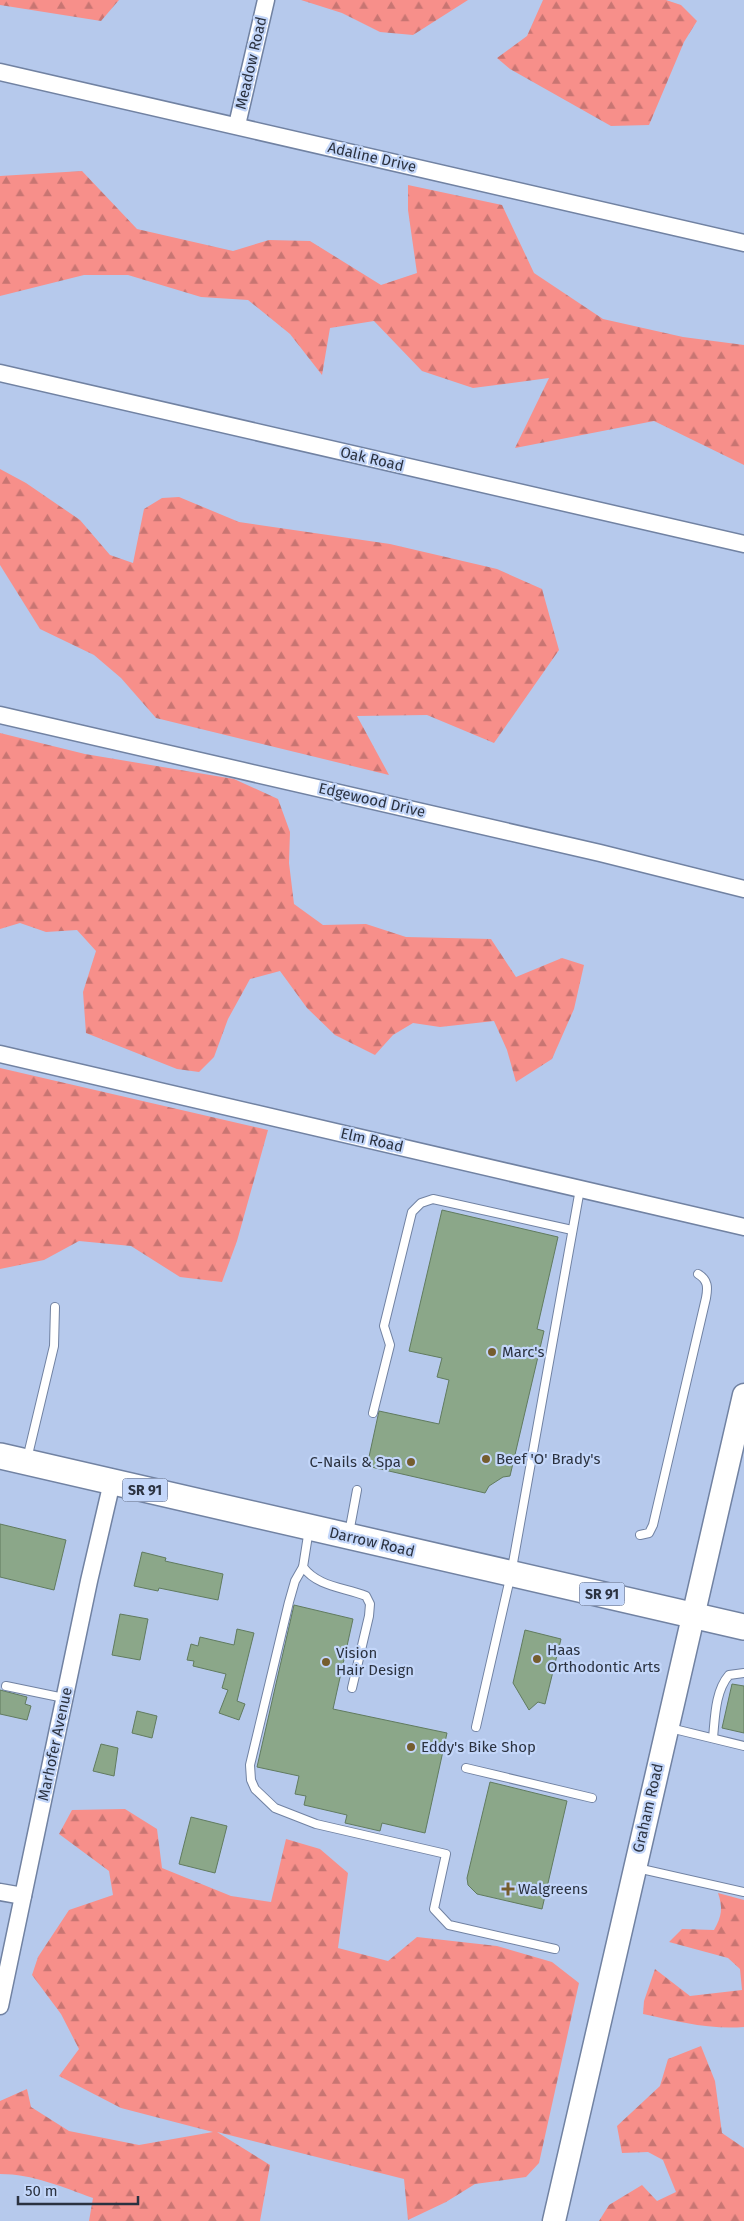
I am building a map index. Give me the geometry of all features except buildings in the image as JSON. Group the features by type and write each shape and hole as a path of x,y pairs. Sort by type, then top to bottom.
{"main road":[{"name":"Graham Road","path":"554,2221 744,1395"},
{"name":"Darrow Road","path":"0,1456 744,1627"}],"street":[{"name":"Meadow Road","path":"237,125 266,0"},
{"name":"Adaline Drive","path":"0,72 744,243"},
{"name":"Oak Road","path":"0,373 744,544"},
{"name":"Edgewood Drive","path":"0,715 600,852 744,889"},
{"name":"Elm Road","path":"0,1054 744,1227"},
{"name":"Marhofer Avenue","path":"0,2006 89,1581 112,1482"},
{"path":"0,1892 23,1896"}],"lane":[{"path":"476,1726 511,1574 580,1188"},
{"path":"373,1413 390,1345 384,1326 412,1212 421,1202 432,1199 572,1230"},
{"path":"640,1535 649,1533 653,1525 706,1298 707,1284 704,1278 698,1274"},
{"path":"26,1462 54,1346 55,1307"},
{"path":"348,1536 357,1490"},
{"path":"310,1528 303,1567 295,1581 289,1602 250,1765 250,1780 255,1789 275,1808 300,1818 446,1854 434,1909 449,1926 554,1949"},
{"path":"303,1567 322,1584 366,1596 370,1604 352,1688"},
{"path":"713,1738 719,1693 723,1681 729,1674 744,1673"},
{"path":"6,1686 64,1698"},
{"path":"666,1728 744,1746"},
{"path":"466,1768 592,1798"},
{"path":"635,1867 744,1892"}],"green space":[{"path":"0,0 119,0 101,21 0,5"},
{"path":"301,0 468,0 413,35 380,32 342,13"},
{"path":"543,0 666,0 681,5 697,21 684,42 649,125 611,126 510,69 497,58 527,36"},
{"path":"82,171 137,229 233,251 269,240 310,241 381,285 417,273 408,210 408,185 502,205 534,273 603,319 683,337 744,345 744,465 654,421 515,448 549,378 473,388 422,371 374,321 330,328 322,375 290,334 248,300 201,297 128,275 84,275 0,296 0,176"},
{"path":"0,469 26,483 80,520 110,555 133,563 144,509 162,498 179,497 239,522 390,544 497,569 542,589 559,650 494,743 427,715 357,716 389,775 156,718 121,678 94,655 40,629 0,565"},
{"path":"0,733 85,754 234,779 278,799 290,832 289,863 294,904 323,925 366,924 406,937 491,939 516,977 562,958 584,965 574,1009 552,1059 516,1082 507,1050 494,1021 440,1027 413,1023 393,1035 375,1055 335,1035 307,1008 280,971 250,979 228,1019 214,1057 199,1072 177,1069 86,1033 83,992 96,951 77,930 46,932 20,923 0,929"},
{"path":"0,1068 268,1130 237,1241 222,1282 180,1277 131,1246 79,1241 44,1260 0,1269"},
{"path":"125,1809 157,1829 162,1868 231,1896 271,1902 286,1839 320,1849 348,1873 338,1948 388,1961 417,1937 497,1946 552,1962 579,1983 539,2163 526,2177 475,2184 446,2202 408,2220 404,2179 217,2132 270,2165 260,2221 89,2221 93,2198 36,2179 0,2174 0,2101 27,2089 31,2107 69,2131 139,2145 213,2132 121,2108 59,2076 79,2049 61,2014 32,1975 38,1957 69,1910 113,1895 109,1871 59,1834 72,1810"},
{"path":"718,1893 744,1900 744,2027 706,2026 643,2014 644,2001 655,1969 690,1996 742,1990 740,1969 728,1958 669,1942 682,1929 714,1930 721,1912"},
{"path":"701,2046 715,2081 722,2133 744,2148 744,2221 599,2221 609,2205 642,2185 657,2201 676,2192 663,2160 648,2152 622,2153 617,2126 660,2086 668,2059"}],"place":[{"name":"Marc's","path":"492,1352"},
{"name":"Beef 'O' Brady's","path":"486,1459"},
{"name":"C-Nails & Spa","path":"411,1462"},
{"name":"Haas Orthodontic Arts","path":"537,1659"},
{"name":"Vision Hair Design","path":"326,1662"},
{"name":"Eddy's Bike Shop","path":"411,1747"},
{"name":"Walgreens","path":"508,1889"}]}
